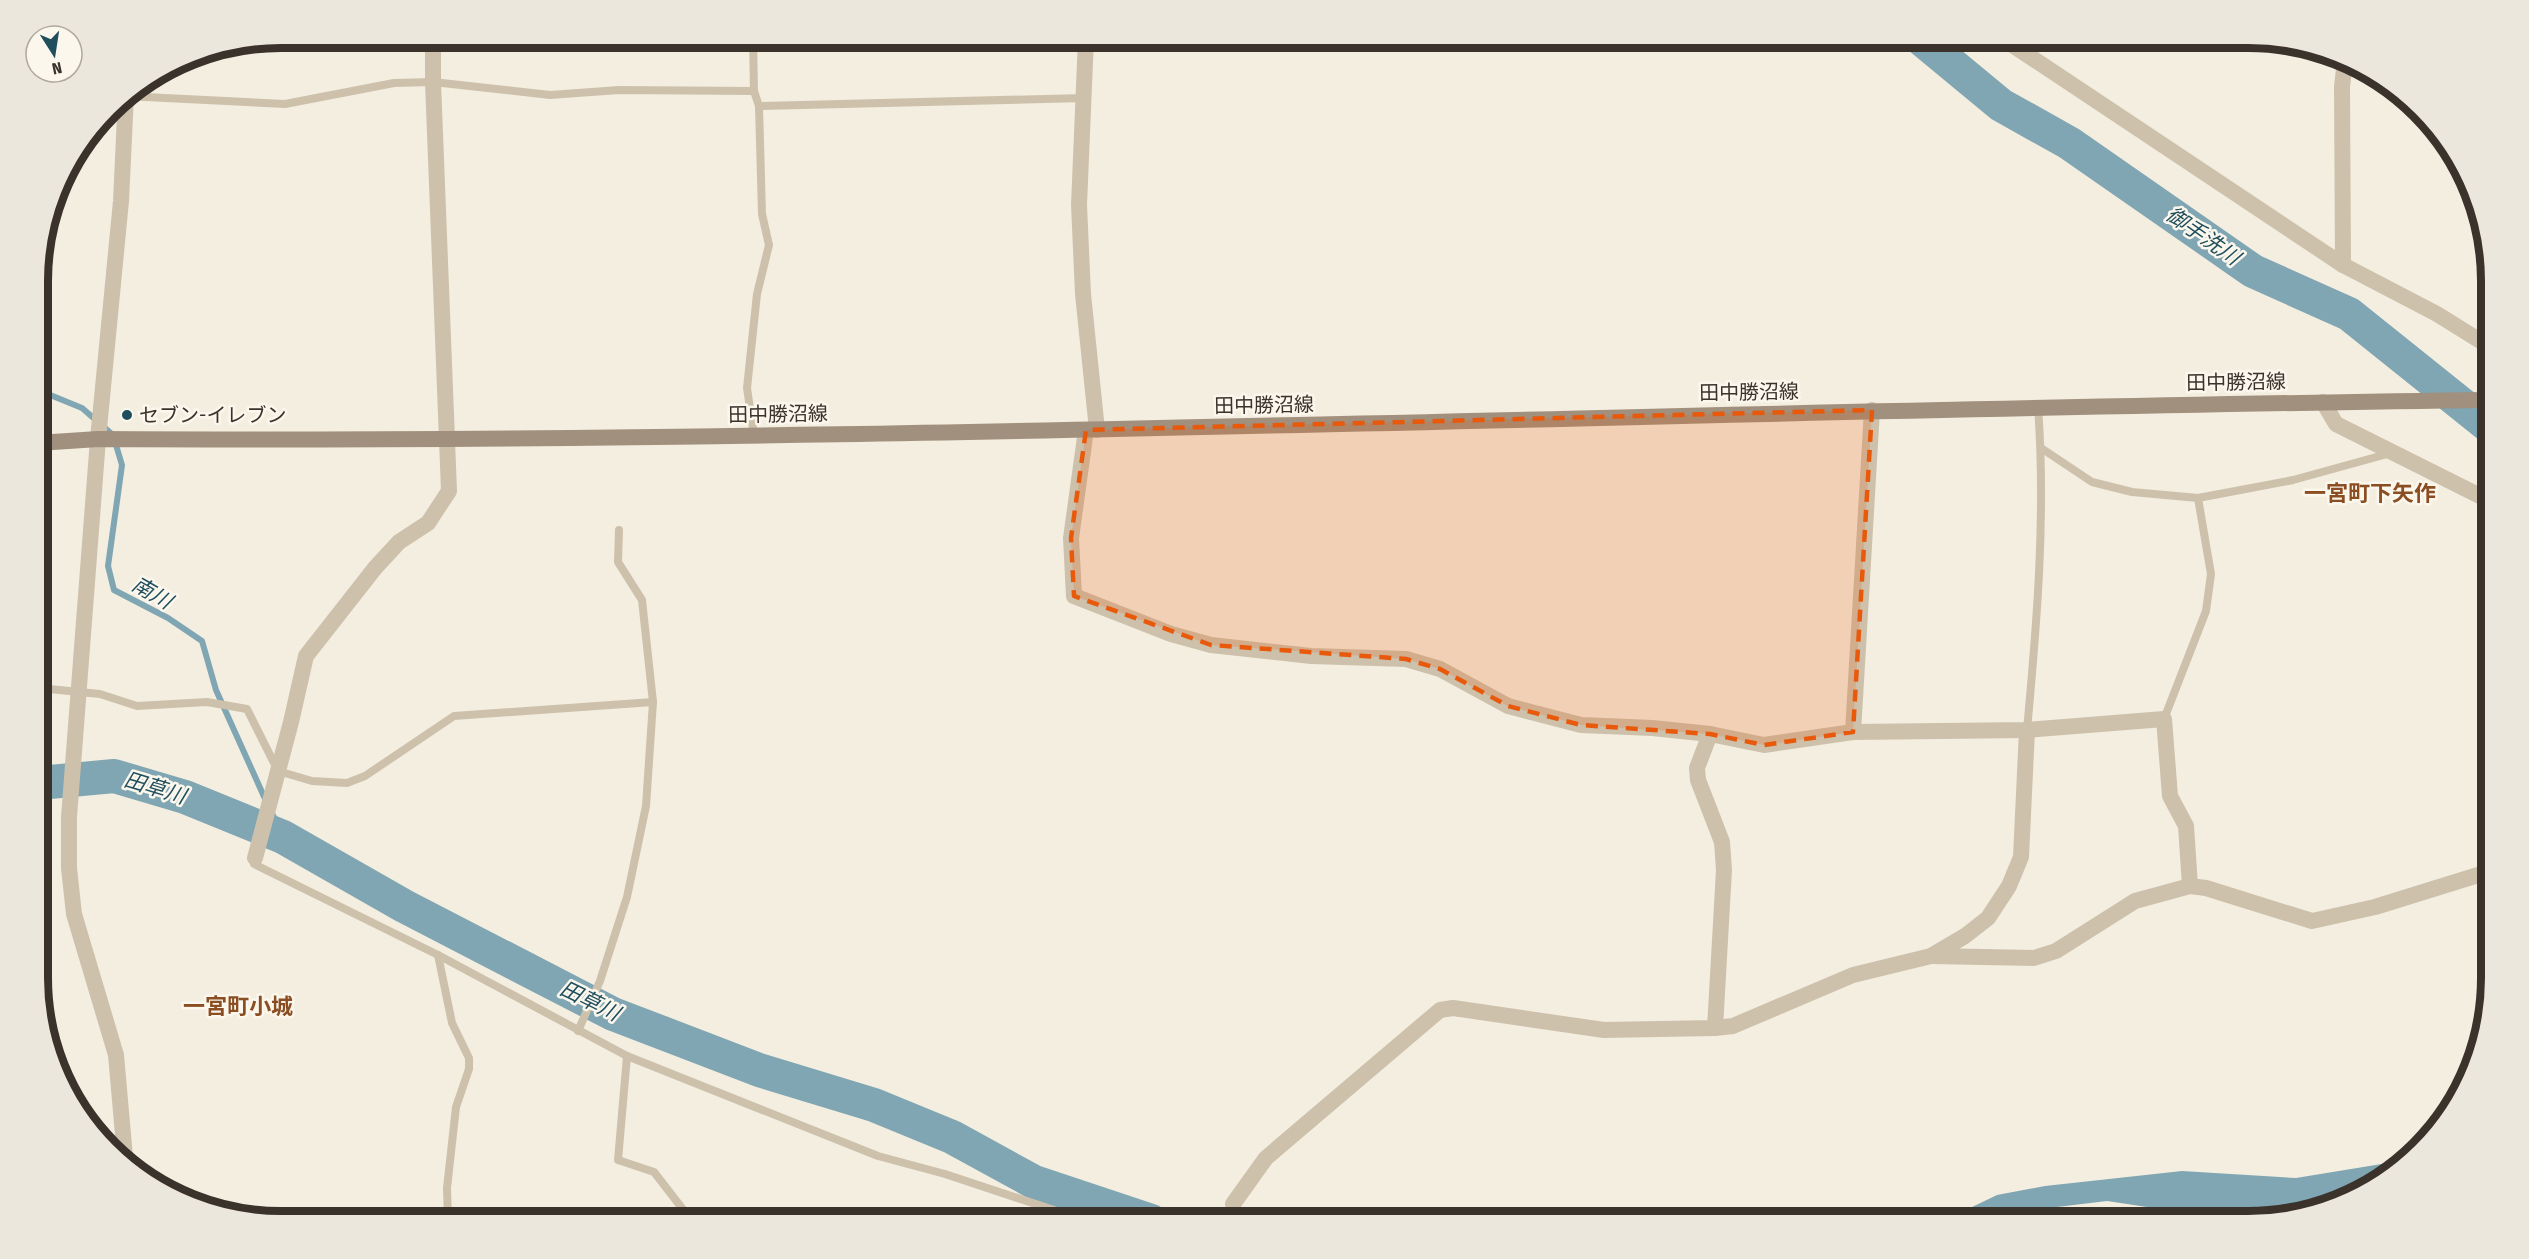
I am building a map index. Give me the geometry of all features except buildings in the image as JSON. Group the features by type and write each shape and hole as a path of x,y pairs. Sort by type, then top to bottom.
{"main road":[{"name":"田中勝沼線","path":"48,442 102,437 133,440 1091,430 2038,406 2481,400"}],"street":[{"path":"255,858 306,656 375,568 399,542 428,523 449,491 433,82 434,48"},
{"path":"1086,48 1079,205 1091,430 1071,538 1074,596 1171,634 1211,645 1311,656 1406,658 1440,669 1508,706 1581,725 1652,728 1710,734 1764,745 1853,732 2027,730 2164,719 2170,796 2186,826 2190,886"},
{"path":"2017,48 2343,265 2437,314 2481,341"},
{"path":"2343,265 2342,87 2344,69"},
{"path":"124,1151 116,1055 74,914 69,868 69,817 121,201 125,108"},
{"path":"2323,402 2336,424 2481,497"},
{"path":"1853,732 1872,410"},
{"path":"1931,956 1965,936 1988,918 2008,886 2021,857 2027,730"},
{"path":"1710,734 1696,768 1698,780 1722,842 1724,870 1715,1028"},
{"path":"1233,1204 1266,1158 1440,1010 1453,1008 1604,1030 1732,1026 1852,975 1931,956 2034,958 2056,951 2135,901 2190,886 2206,888 2312,921 2374,907 2481,874"}],"lane":[{"path":"753,48 754,91 759,106 762,214 769,245 757,294 747,388 754,435"},
{"path":"138,97 285,104 394,83 433,82 550,95 619,90 754,91"},
{"path":"759,106 1084,98"},
{"path":"2027,730 2039,597 2041,448 2038,406"},
{"path":"2041,448 2092,482 2132,492 2198,498 2293,480 2391,453"},
{"path":"2164,719 2206,611 2211,574 2198,498"},
{"path":"579,1027 600,981 627,897 646,806 653,702 642,600 618,562 619,530"},
{"path":"48,689 100,694 137,706 207,702 239,706 247,710 277,777 347,783 365,776 454,716 653,702"},
{"path":"255,858 254,864 579,1027 627,1056 879,1156 945,1174 1057,1211"},
{"path":"438,955 452,1023 469,1058 469,1069 456,1107 447,1188 448,1211"},
{"path":"627,1056 618,1160 654,1172 684,1211"}],"highlighted area":[{"path":"1872,410 1853,732 1764,745 1710,734 1581,725 1508,706 1440,669 1406,659 1211,645 1074,596 1071,538 1086,430"}],"water":[{"path":"2391,1163 2365,1180 2323,1199 2272,1210 2167,1210 2107,1201 2057,1207 2048,1211 1964,1211 1997,1195 2045,1186 2182,1171 2296,1178"}],"waterway":[{"name":"御手洗川","path":"1932,48 2001,105 2069,143 2253,271 2349,314 2481,420"},
{"name":"南川","path":"48,394 82,408 113,435 122,465 108,566 114,590 168,618 202,641 216,690 266,801"},
{"name":"田草川","path":"48,782 114,776 185,797 283,837 404,906 613,1014 759,1070 874,1105 952,1137 1034,1182 1121,1211"},
{"name":"南川","path":"271,811 283,837"}],"place":[{"name":"セブン-イレブン","path":"127,415"}],"district":[{"name":"一宮町下矢作","path":"2370,493"},
{"name":"一宮町小城","path":"238,1006"}]}
